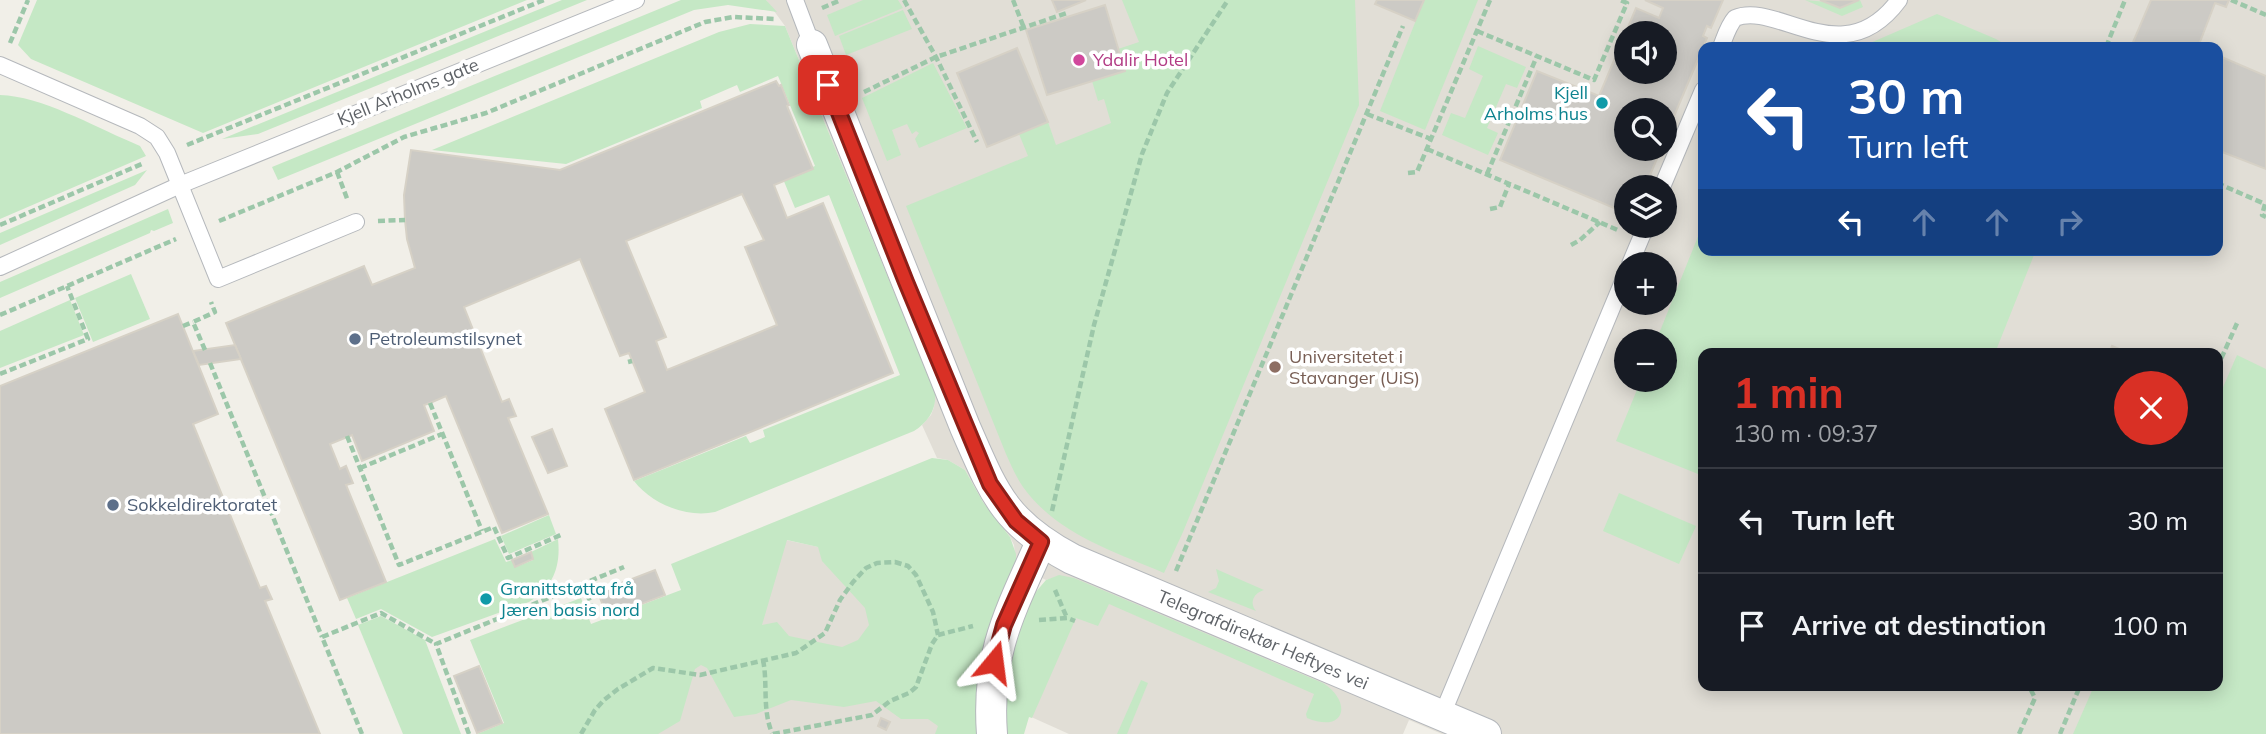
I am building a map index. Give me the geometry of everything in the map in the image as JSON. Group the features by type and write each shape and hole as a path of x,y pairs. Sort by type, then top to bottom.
{"street":[{"name":"Telegrafdirektør Heftyes vei","path":"812,45 866,185 990,484 1016,521 1041,542 1072,559 1486,734"},
{"path":"992,734 990,706 994,662 1003,628 1041,542"}],"lane":[{"name":"Kjell Arholms gate","path":"0,267 180,185 636,0"},
{"path":"795,0 812,45"},
{"path":"1724,42 1737,15 1747,8 1766,3 1787,6 1846,29 1872,22 1899,0"},
{"path":"0,65 140,126 157,137 167,153 218,279 356,222"},
{"path":"1667,175 1698,102"},
{"path":"1442,716 1614,303"}],"path":[{"path":"13,35 28,0"},
{"path":"212,135 544,0"},
{"path":"818,9 841,0"},
{"path":"904,0 936,57 977,142"},
{"path":"1013,0 1024,28"},
{"path":"1041,542 1050,522 1094,325 1142,154 1167,93 1228,0"},
{"path":"1408,173 1417,172 1490,0"},
{"path":"1477,31 1594,80 1627,3 1620,0"},
{"path":"2108,42 2125,0"},
{"path":"2231,0 2266,15"},
{"path":"854,97 936,57 1067,13"},
{"path":"0,315 337,172 404,137 486,113 705,22 733,17 780,18"},
{"path":"1172,581 1403,26"},
{"path":"1486,174 1537,56"},
{"path":"1367,114 1431,139"},
{"path":"1427,149 1614,228"},
{"path":"0,225 148,162"},
{"path":"1490,209 1500,207 1509,184"},
{"path":"2223,186 2264,204 2262,215 2266,217"},
{"path":"1570,245 1597,227 1600,222"},
{"path":"0,374 88,339 67,286"},
{"path":"2223,355 2238,321"},
{"path":"183,326 193,322"},
{"path":"210,363 362,734"},
{"path":"430,403 482,531"},
{"path":"360,468 442,434"},
{"path":"347,436 399,565 494,527 508,558 563,534"},
{"path":"582,734 595,710 604,700 653,668 700,675 737,668 762,660 796,653 825,633 840,600 853,582 866,568 877,563 895,562 908,566 916,575 933,612 938,635 928,652 916,687 890,701 872,715 773,733 768,723 765,704 766,673 762,660"},
{"path":"436,644 624,567"},
{"path":"587,594 593,609"},
{"path":"322,637 381,613 436,644 469,734"},
{"path":"938,635 982,624 1003,628"},
{"path":"2019,734 2035,698 2032,691"},
{"path":"2060,734 2078,691"}],"shaded area":[{"name":"Universitetet i Stavanger (UiS)","path":"766,0 2266,0 2266,734 1442,734 1409,720 1403,734 1069,734 1029,716 1059,576 1046,580 1016,565 1014,545 1010,537 983,502 965,470 948,460 937,458 922,425 934,407 935,392 785,26"},
{"path":"786,540 837,551 947,734 559,734"}],"green space":[{"path":"37,0 527,0 203,133 31,59 18,45"},
{"path":"562,0 587,0 258,134 222,139"},
{"path":"681,0 766,0 777,12 728,5 694,10 278,180 272,167"},
{"path":"863,0 898,0 903,8 835,36 827,15"},
{"path":"1122,0 1355,0 1359,105 1164,573 1106,549 1069,529 1052,517 1023,487 1006,454 906,206 1028,156 1019,134 1048,122 1056,145 1111,123 1104,99 1098,101 1092,81 1125,71 1118,49 1139,42"},
{"path":"1424,0 1478,0 1425,130 1380,111"},
{"path":"1805,0 1827,2 1841,8 1860,0 1863,7 1842,16"},
{"path":"903,10 912,29 846,55 839,36"},
{"path":"1937,14 2001,42 1873,42"},
{"path":"750,24 785,26 935,392 935,404 931,414 914,431 715,512 693,513 660,502 634,481 746,436 750,443 765,437 763,430 900,375 829,195 795,208 783,179 815,166 778,76 740,92 737,85 700,101 702,108 566,164 432,150 719,32"},
{"path":"1478,46 1526,67 1517,88 1506,84 1487,128 1498,133 1488,155 1442,135 1451,113 1465,118 1483,76 1469,69"},
{"path":"933,63 967,128 919,148 915,139 919,133 916,131 912,134 907,124 892,130 901,155 887,161 862,98"},
{"path":"0,95 32,101 67,113 140,146 146,156 0,219"},
{"path":"147,170 135,185 0,245 0,233"},
{"path":"168,209 173,223 151,230 150,233 0,298 0,282"},
{"path":"1698,236 1698,256 2034,256 1997,348 1698,348 1698,474 1616,441 1636,392 1677,392 1677,329 1661,329 1666,315 1677,315 1677,289"},
{"path":"131,274 150,319 93,342 75,298"},
{"path":"70,300 84,335 0,368 0,331"},
{"path":"2237,355 2266,369 2266,734 2073,734 2092,691 2223,691 2223,387"},
{"path":"932,458 948,460 965,470 983,502 1010,537 1016,554 984,734 935,734 938,726 928,719 901,719 876,701 844,707 791,700 756,714 734,717 707,668 701,665 695,669 680,721 658,734 477,734 504,723 470,640 581,598 591,624 681,590 671,564","holes":["787,540 818,547 822,561 865,608 869,625 858,640 842,647 789,636 777,622 762,625"]},
{"path":"1619,493 1696,526 1679,564 1603,531"},
{"path":"549,515 556,534 509,554 501,536"},
{"path":"495,539 506,562 512,560 516,567 533,560 531,552 558,539 558,559 554,575 544,590 529,602 432,637 381,609 356,619 347,598"},
{"path":"1216,569 1264,590 1254,598 1256,611 1208,592 1216,588 1219,581"},
{"path":"1059,575 1074,578 1323,683 1338,699 1340,714 1330,722 1307,718 1314,694 1109,604 1098,626 1076,618 1032,718 1029,717 1024,734 1002,734 999,693 1023,607 1046,580"},
{"path":"381,616 425,640 461,734 403,734 358,625"},
{"path":"1141,680 1148,683 1127,734 1117,734"}],"building":[{"name":"Ydalir Hotel","path":"1052,0 1086,0 1057,12"},
{"path":"1377,0 1424,0 1415,21 1375,4"},
{"name":"Kjell Arholms hus","path":"1645,0 1723,0 1711,28 1707,26 1703,36 1707,38 1705,42 1698,42 1698,59 1677,109 1677,98 1614,98 1614,161 1656,161 1650,175 1614,175 1614,208 1500,160 1537,71 1599,96 1614,60 1614,84 1677,84 1677,21 1631,21 1636,8 1659,18 1663,8"},
{"path":"1820,0 1859,0 1840,8"},
{"path":"2151,0 2229,0 2226,7 2215,3 2200,42 2133,42"},
{"name":"Ydalir Hotel","path":"1105,5 1125,71 1047,95 1026,30"},
{"path":"1017,48 1048,122 987,147 957,73"},
{"path":"2223,58 2266,76 2266,169 2223,152"},
{"name":"Petroleumstilsynet","path":"776,81 781,85 813,169 774,185 787,218 823,203 893,373 634,480 605,409 645,392 629,353 620,356 580,259 464,307 502,402 509,399 516,416 508,418 548,514 502,533 446,396 424,405 434,431 362,461 352,435 330,444 340,469 346,466 353,483 346,485 386,582 340,600 226,323 364,266 372,285 415,268 407,239 404,195 411,150 560,170","holes":["742,194 764,240 745,247 777,325 667,370 656,341 666,337 626,241"]},
{"name":"Sokkeldirektoratet","path":"178,314 218,414 193,424 260,588 266,586 272,599 265,601 320,734 0,734 0,386"},
{"path":"235,345 241,359 199,365 193,351"},
{"path":"552,429 567,466 548,473 532,437"},
{"path":"531,552 533,559 515,567 512,560"},
{"path":"655,570 665,595 607,617 598,592"},
{"path":"479,666 502,723 477,733 454,676"},
{"path":"881,718 890,722 886,730 878,726"}],"place":[{"name":"Ydalir Hotel","path":"1079,60"},
{"name":"Kjell Arholms hus","path":"1602,103"},
{"name":"Petroleumstilsynet","path":"355,339"},
{"name":"Universitetet i Stavanger (UiS)","path":"1275,367"},
{"name":"Sokkeldirektoratet","path":"113,505"},
{"name":"Granittstøtta frå Jæren basis nord","path":"486,599"}],"route":[{"path":"828,85 866,185 990,484 1016,521 1041,542 1004,625 994,662"}]}
